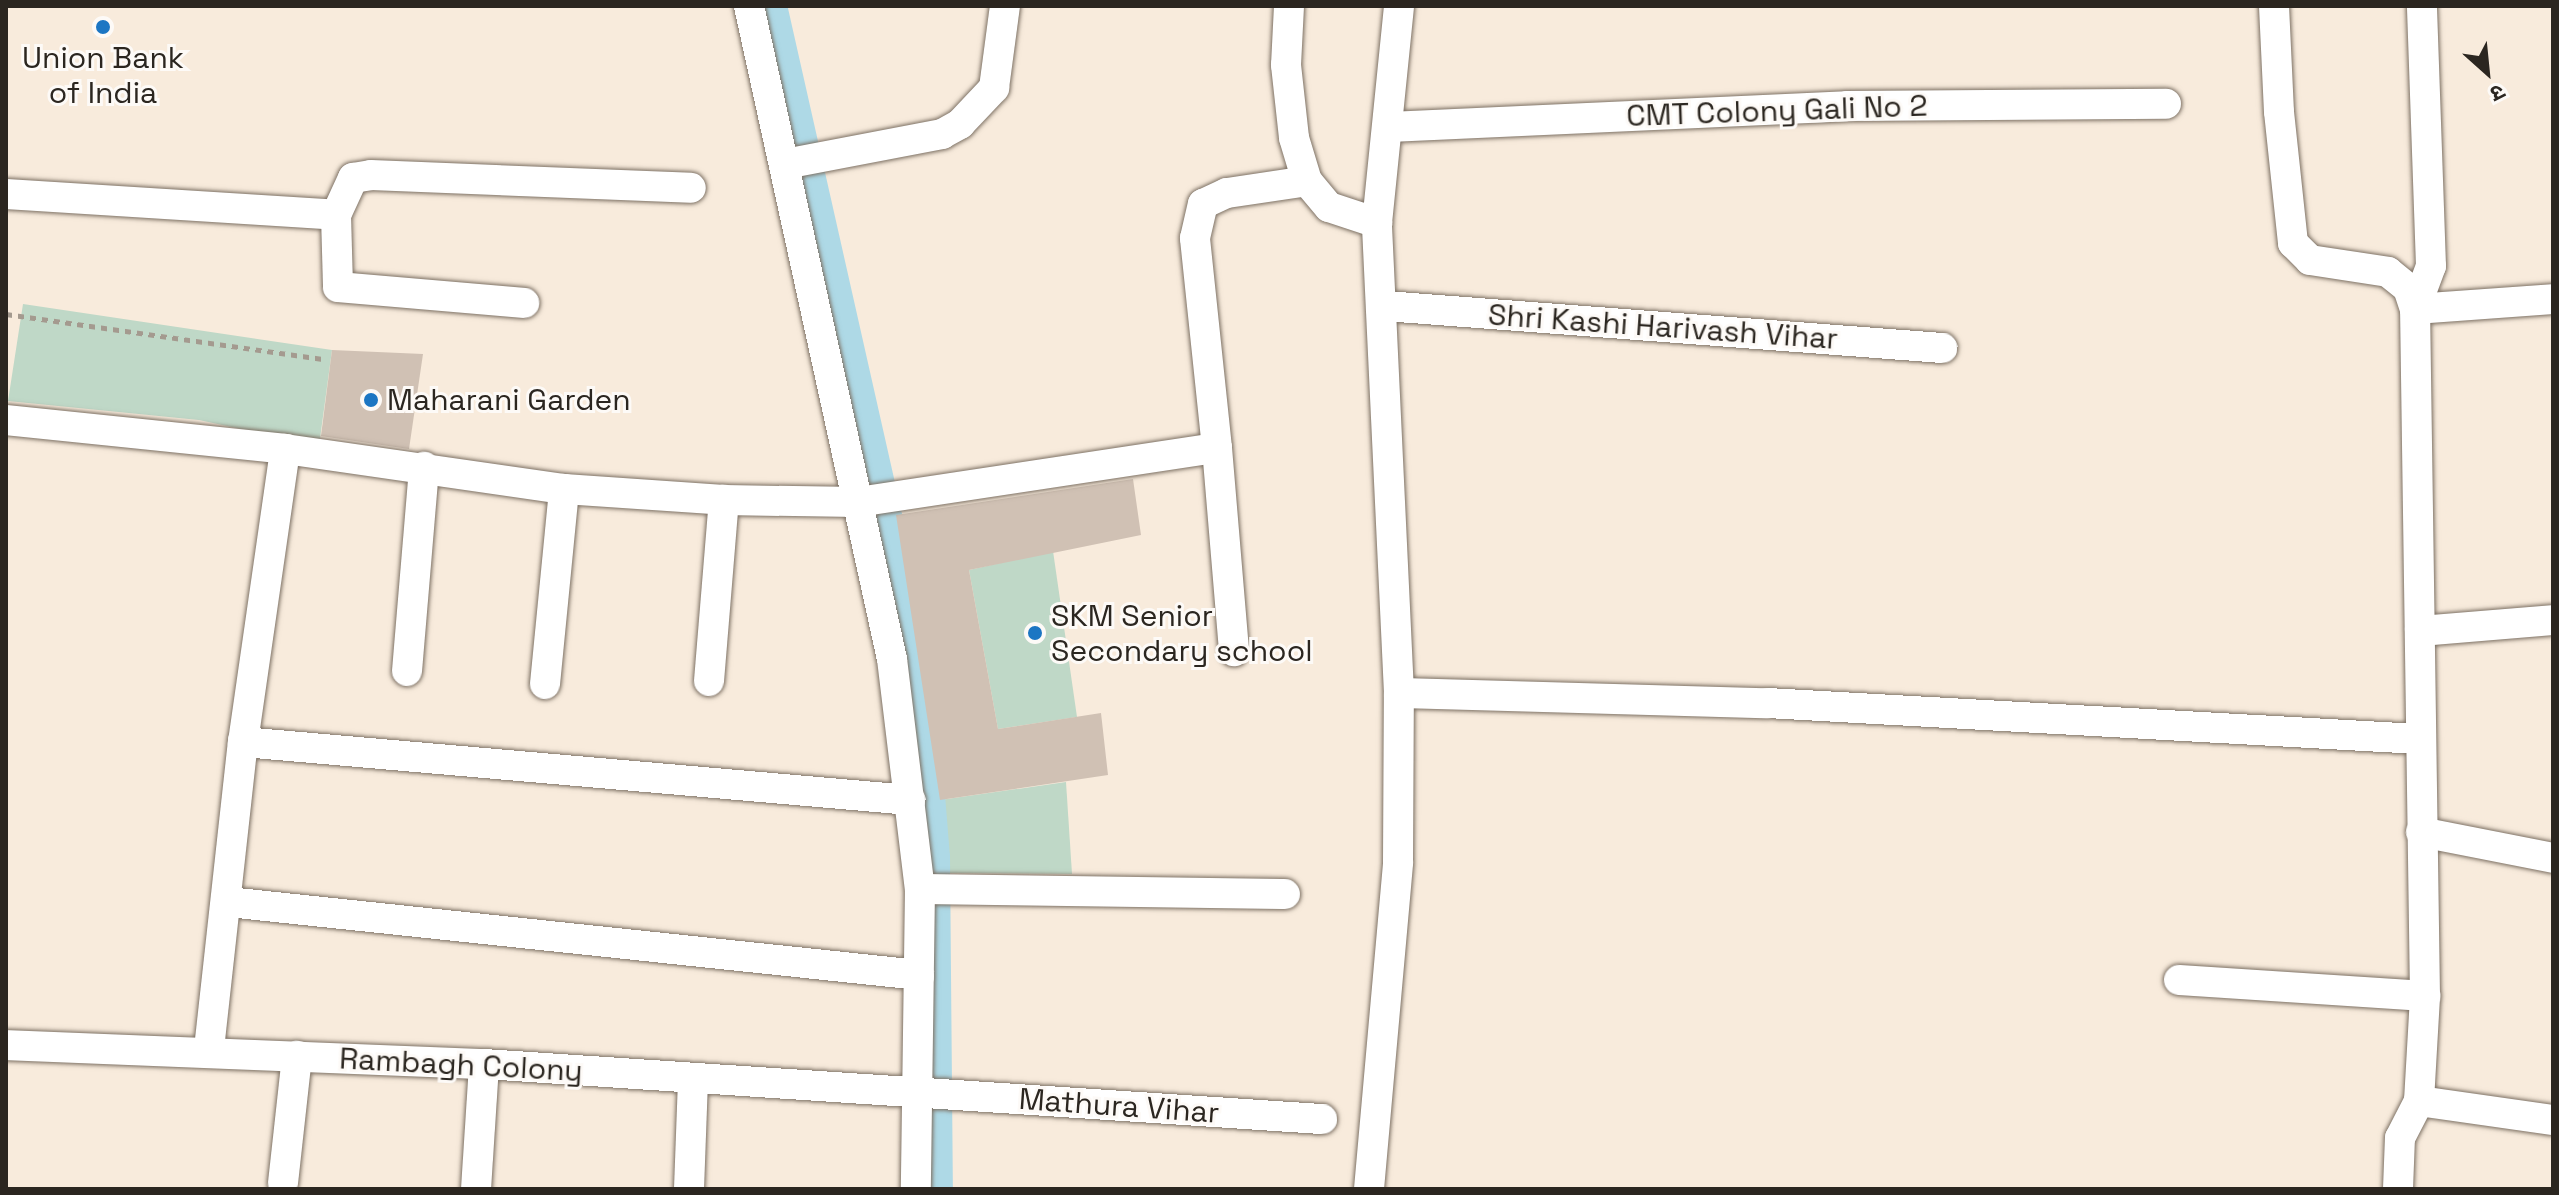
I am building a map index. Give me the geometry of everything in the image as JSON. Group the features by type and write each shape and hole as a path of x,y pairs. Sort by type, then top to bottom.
{"street":[{"path":"749,6 795,163 872,500 910,800 930,889 919,975 931,1094 916,1189"},
{"path":"795,163 942,134 960,124 994,88 1005,6"},
{"path":"1289,6 1286,65 1294,138 1307,181 1329,207 1377,223"},
{"path":"1369,1189 1398,862 1399,693 1387,488 1385,306 1377,223 1399,6"},
{"path":"2274,6 2279,112 2293,243 2310,260 2388,272 2408,288 2415,309 2425,996 2419,1101 2400,1138 2398,1189"},
{"path":"2415,309 2431,266 2422,6"},
{"name":"CMT Colony Gali No 2","path":"1389,127 1847,106 2166,104"},
{"path":"524,303 338,287 336,215 353,178 371,175 691,188"},
{"path":"1234,651 1195,238 1203,204 1227,193 1307,181"},
{"path":"6,194 336,215"},
{"path":"2415,309 2553,299"},
{"name":"Shri Kashi Harivash Vihar","path":"1385,306 1942,348"},
{"path":"6,420 285,449 564,489 724,500 872,500 1217,448"},
{"path":"209,1049 228,902 243,742 285,449"},
{"path":"407,671 424,467"},
{"path":"545,684 564,489"},
{"path":"709,681 724,500"},
{"path":"2420,631 2553,620"},
{"path":"1399,693 1767,703 2419,739"},
{"path":"243,742 910,800"},
{"path":"2421,832 2553,858"},
{"path":"930,889 1285,894"},
{"path":"228,902 919,975"},
{"path":"2179,980 2425,996"},
{"name":"Rambagh Colony","path":"6,1045 209,1049 931,1094"},
{"path":"283,1183 297,1056"},
{"path":"476,1189 484,1064"},
{"path":"689,1189 693,1079"},
{"name":"Mathura Vihar","path":"931,1094 1322,1119"},
{"path":"2419,1101 2553,1120"}],"path":[{"path":"6,314 323,359"}],"green space":[{"path":"23,304 332,350 319,446 199,420 8,401"},
{"path":"1053,551 1077,717 998,729 969,570"},
{"path":"1066,782 1072,874 947,873 940,800"}],"building":[{"name":"Maharani Garden","path":"332,350 423,354 409,449 321,436"},
{"path":"1133,479 1141,535 969,570 998,729 1101,713 1108,775 940,800 896,515"}],"waterway":[{"path":"768,6 886,529 923,758 931,858 934,1189"}],"place":[{"name":"Union Bank of India","path":"103,27"},
{"name":"Maharani Garden","path":"371,400"},
{"name":"SKM Senior Secondary school","path":"1035,633"}]}
